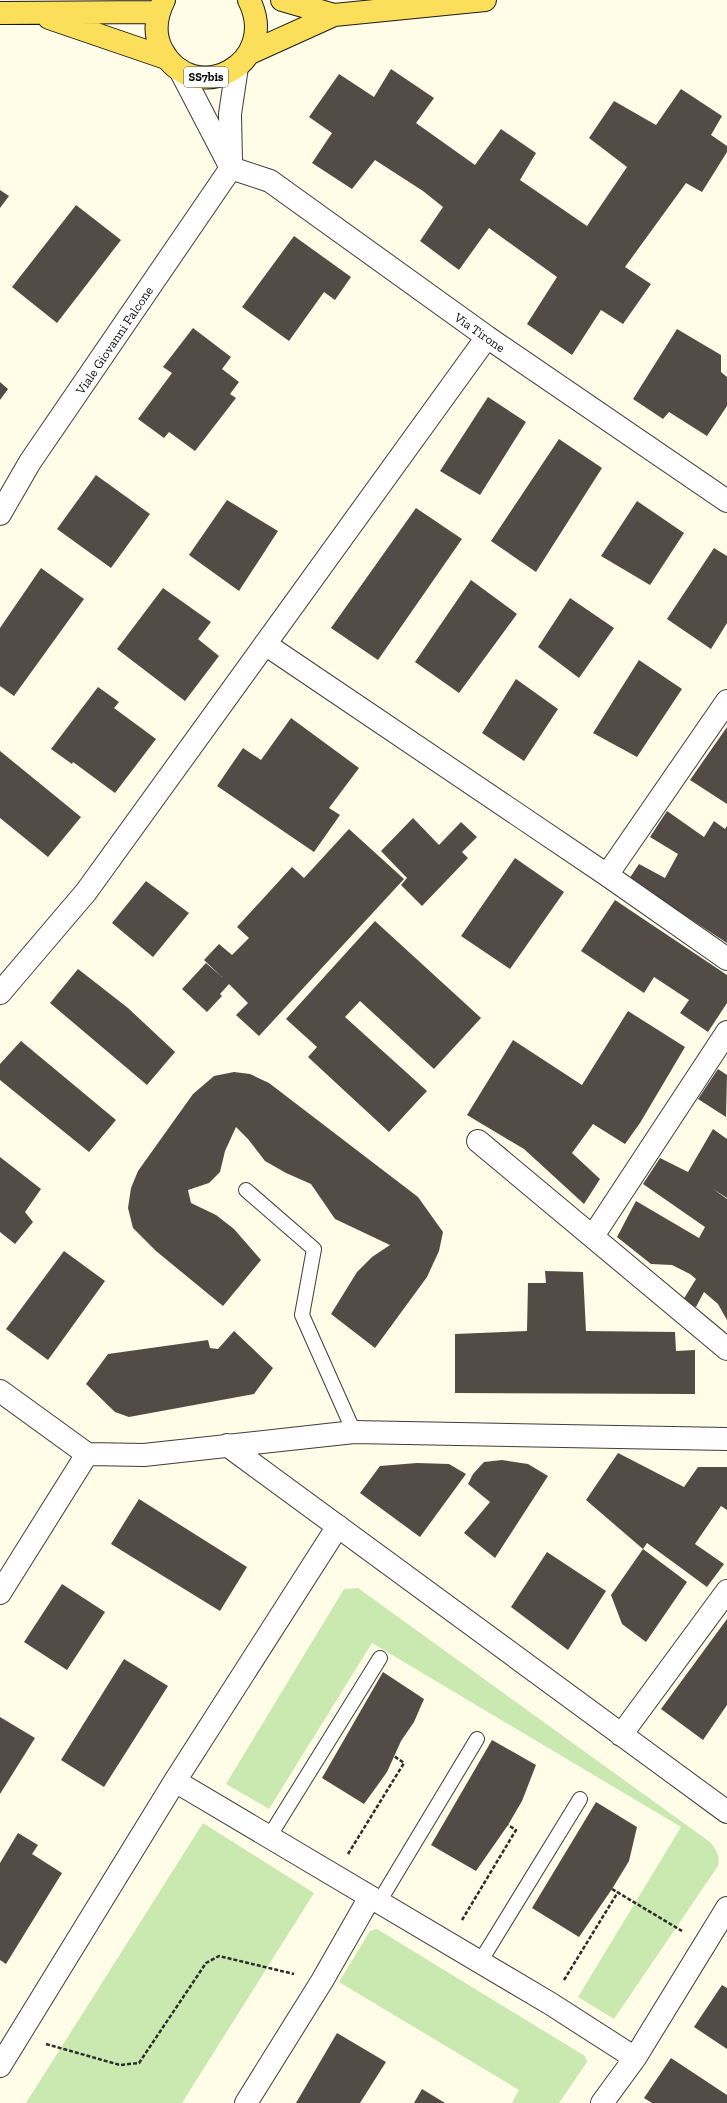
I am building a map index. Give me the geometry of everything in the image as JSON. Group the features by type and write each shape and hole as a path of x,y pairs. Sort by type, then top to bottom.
{"main road":[{"path":"244,60 255,39 257,25 254,11 248,0"},
{"name":"SS7bis","path":"282,0 334,15"},
{"name":"SS7bis","path":"32,13 173,64 194,76 209,78 224,74 244,60 334,15 485,0"},
{"name":"SS7bis","path":"0,13 32,13 161,6 155,28 158,44 173,64"}],"street":[{"path":"231,168 230,114 244,60"},
{"path":"173,64 231,168"},
{"name":"Via Tirone","path":"231,168 270,182 487,337 727,501"},
{"name":"Viale Giovanni Falcone","path":"0,514 30,462 231,168"},
{"path":"0,993 86,892 487,337"},
{"path":"266,644 607,875 727,959"},
{"path":"607,875 727,701"},
{"path":"593,1236 727,1032"},
{"path":"478,1141 727,1349"},
{"path":"0,1391 87,1454 144,1455 354,1432 727,1439"},
{"path":"227,1445 727,1812"},
{"path":"0,1593 87,1454"},
{"path":"0,2066 174,1781 338,1526"},
{"path":"621,1735 727,1591"},
{"path":"174,1781 551,2004 636,2058"},
{"path":"246,2103 374,1900"},
{"path":"602,2103 636,2058 727,1908"}],"lane":[{"path":"246,1190 314,1249 302,1315 354,1432"},
{"path":"270,1837 380,1658"},
{"path":"374,1900 477,1739"},
{"path":"480,1962 580,1799"}],"path":[{"path":"335,1876 404,1763 394,1756"},
{"path":"448,1943 516,1830 508,1826"},
{"path":"612,1889 704,1944"},
{"path":"551,2004 618,1892"},
{"path":"18,2036 120,2065 139,2063 206,1963 219,1956 322,1981"}],"green space":[{"path":"358,1588 710,1842 716,1850 719,1859 718,1866 614,2019 578,1997 681,1827 372,1643 269,1809 226,1784 344,1589"},
{"path":"203,1823 314,1893 182,2103 26,2103"},
{"path":"377,1929 585,2056 587,2062 559,2103 512,2103 519,2090 339,1982 370,1931"}],"building":[{"path":"391,69 434,98 416,123 475,165 501,129 536,153 520,180 587,226 627,167 589,138 614,101 656,125 681,89 722,116 711,135 727,146 727,152 702,192 686,183 625,267 651,284 623,324 601,310 572,355 527,324 557,277 489,228 459,270 420,241 443,207 423,191 375,160 352,189 312,163 332,133 309,117 339,74 374,97"},
{"path":"0,190 9,196 0,208"},
{"path":"76,205 121,240 57,323 12,287"},
{"path":"294,236 351,277 335,300 324,292 289,341 242,307"},
{"path":"193,328 231,357 222,369 239,382 230,394 236,398 195,451 169,432 164,438 138,419 172,373 163,367"},
{"path":"677,329 721,355 721,372 727,377 727,406 707,436 669,412 663,419 633,399"},
{"path":"0,382 8,389 0,400"},
{"path":"488,397 526,422 480,495 440,471"},
{"path":"559,439 602,468 536,572 491,541"},
{"path":"96,475 150,514 111,568 57,529"},
{"path":"227,500 278,531 239,591 189,555"},
{"path":"637,501 684,533 650,585 601,556"},
{"path":"416,508 462,539 378,660 331,628"},
{"path":"714,548 727,556 727,623 711,649 667,619"},
{"path":"41,568 84,599 14,696 0,686 0,628"},
{"path":"471,580 517,614 459,693 415,662"},
{"path":"163,588 211,622 198,639 219,656 185,701 117,649"},
{"path":"570,598 614,628 579,678 538,647"},
{"path":"639,660 682,689 637,757 593,733"},
{"path":"516,679 558,709 524,761 482,733"},
{"path":"98,687 119,702 114,708 156,739 115,793 73,762 72,764 51,749"},
{"path":"291,718 359,768 329,808 340,815 314,852 217,786 243,748 261,760"},
{"path":"727,727 727,804 690,780"},
{"path":"0,751 81,817 48,857 0,818"},
{"path":"667,811 704,837 714,821 725,829 727,826 727,943 629,879 639,864 665,878 678,854 650,837"},
{"path":"413,818 439,845 461,822 477,837 462,852 468,858 422,906 401,885 407,878 381,851"},
{"path":"349,829 404,879 259,1036 236,1015 248,1003 229,984 220,994 222,996 207,1012 182,989 206,963 222,977 204,960 219,944 232,955 249,938 237,927 292,867 304,878"},
{"path":"515,858 564,892 510,969 461,936"},
{"path":"146,881 189,913 153,957 112,923"},
{"path":"615,900 727,975 727,1003 708,1032 680,1013 689,1000 654,977 644,993 581,951"},
{"path":"375,921 481,1018 434,1069 360,1001 345,1017 427,1091 389,1132 308,1057 317,1047 286,1019"},
{"path":"78,969 128,1008 175,1052 147,1085 50,1003"},
{"path":"628,1011 685,1047 640,1123 625,1144 593,1124 572,1153 600,1179 584,1204 524,1149 467,1115 513,1040 582,1085"},
{"path":"21,1041 116,1120 89,1152 0,1080 0,1064"},
{"path":"718,1069 727,1075 726,1117 698,1099"},
{"path":"234,1072 250,1074 269,1083 418,1197 443,1232 439,1251 427,1277 375,1348 331,1314 357,1272 372,1257 390,1245 335,1219 311,1184 286,1173 265,1161 248,1139 236,1127 225,1151 220,1172 209,1183 188,1190 191,1203 216,1215 234,1229 261,1260 223,1306 156,1251 133,1228 128,1208 131,1188 138,1171 193,1094 214,1076"},
{"path":"713,1129 727,1139 727,1198 713,1189 727,1199 727,1320 718,1304 704,1292 696,1307 683,1300 696,1279 690,1274 672,1265 651,1264 617,1237 636,1201 699,1238 705,1227 643,1184 660,1158 688,1172"},
{"path":"0,1157 41,1189 25,1212 33,1222 15,1244 0,1232"},
{"path":"64,1251 105,1281 48,1360 6,1329"},
{"path":"545,1271 583,1272 586,1331 675,1332 676,1351 695,1350 695,1394 455,1393 455,1334 527,1331 528,1283 546,1283"},
{"path":"234,1331 273,1368 254,1394 129,1417 115,1412 86,1384 108,1354 208,1340 210,1348 218,1349"},
{"path":"618,1453 684,1487 698,1467 727,1467 727,1510 721,1506 695,1544 724,1564 707,1587 647,1543 643,1549 586,1500"},
{"path":"502,1460 528,1464 548,1476 495,1558 464,1533 490,1502 468,1484 473,1474 484,1462"},
{"path":"417,1463 449,1464 466,1474 420,1537 360,1493 380,1466"},
{"path":"139,1499 247,1567 220,1611 111,1544"},
{"path":"643,1549 687,1582 646,1642 622,1624 611,1595"},
{"path":"547,1552 606,1591 568,1650 511,1607"},
{"path":"62,1584 105,1612 67,1670 24,1642"},
{"path":"727,1619 727,1705 703,1740 661,1709"},
{"path":"124,1659 168,1686 104,1787 61,1760"},
{"path":"383,1672 424,1699 414,1722 401,1741 387,1772 364,1804 322,1778"},
{"path":"0,1717 35,1738 0,1794"},
{"path":"492,1740 536,1765 522,1801 508,1825 476,1871 431,1845"},
{"path":"596,1802 637,1827 629,1861 579,1937 532,1908"},
{"path":"18,1833 38,1845 32,1854 62,1873 6,1964 0,1960 0,1863"},
{"path":"722,1985 727,1988 727,2049 694,2027"},
{"path":"337,2033 386,2062 360,2103 296,2103"},
{"path":"671,2058 727,2095 727,2103 652,2103 644,2098"},
{"path":"422,2089 445,2103 414,2103"}]}
